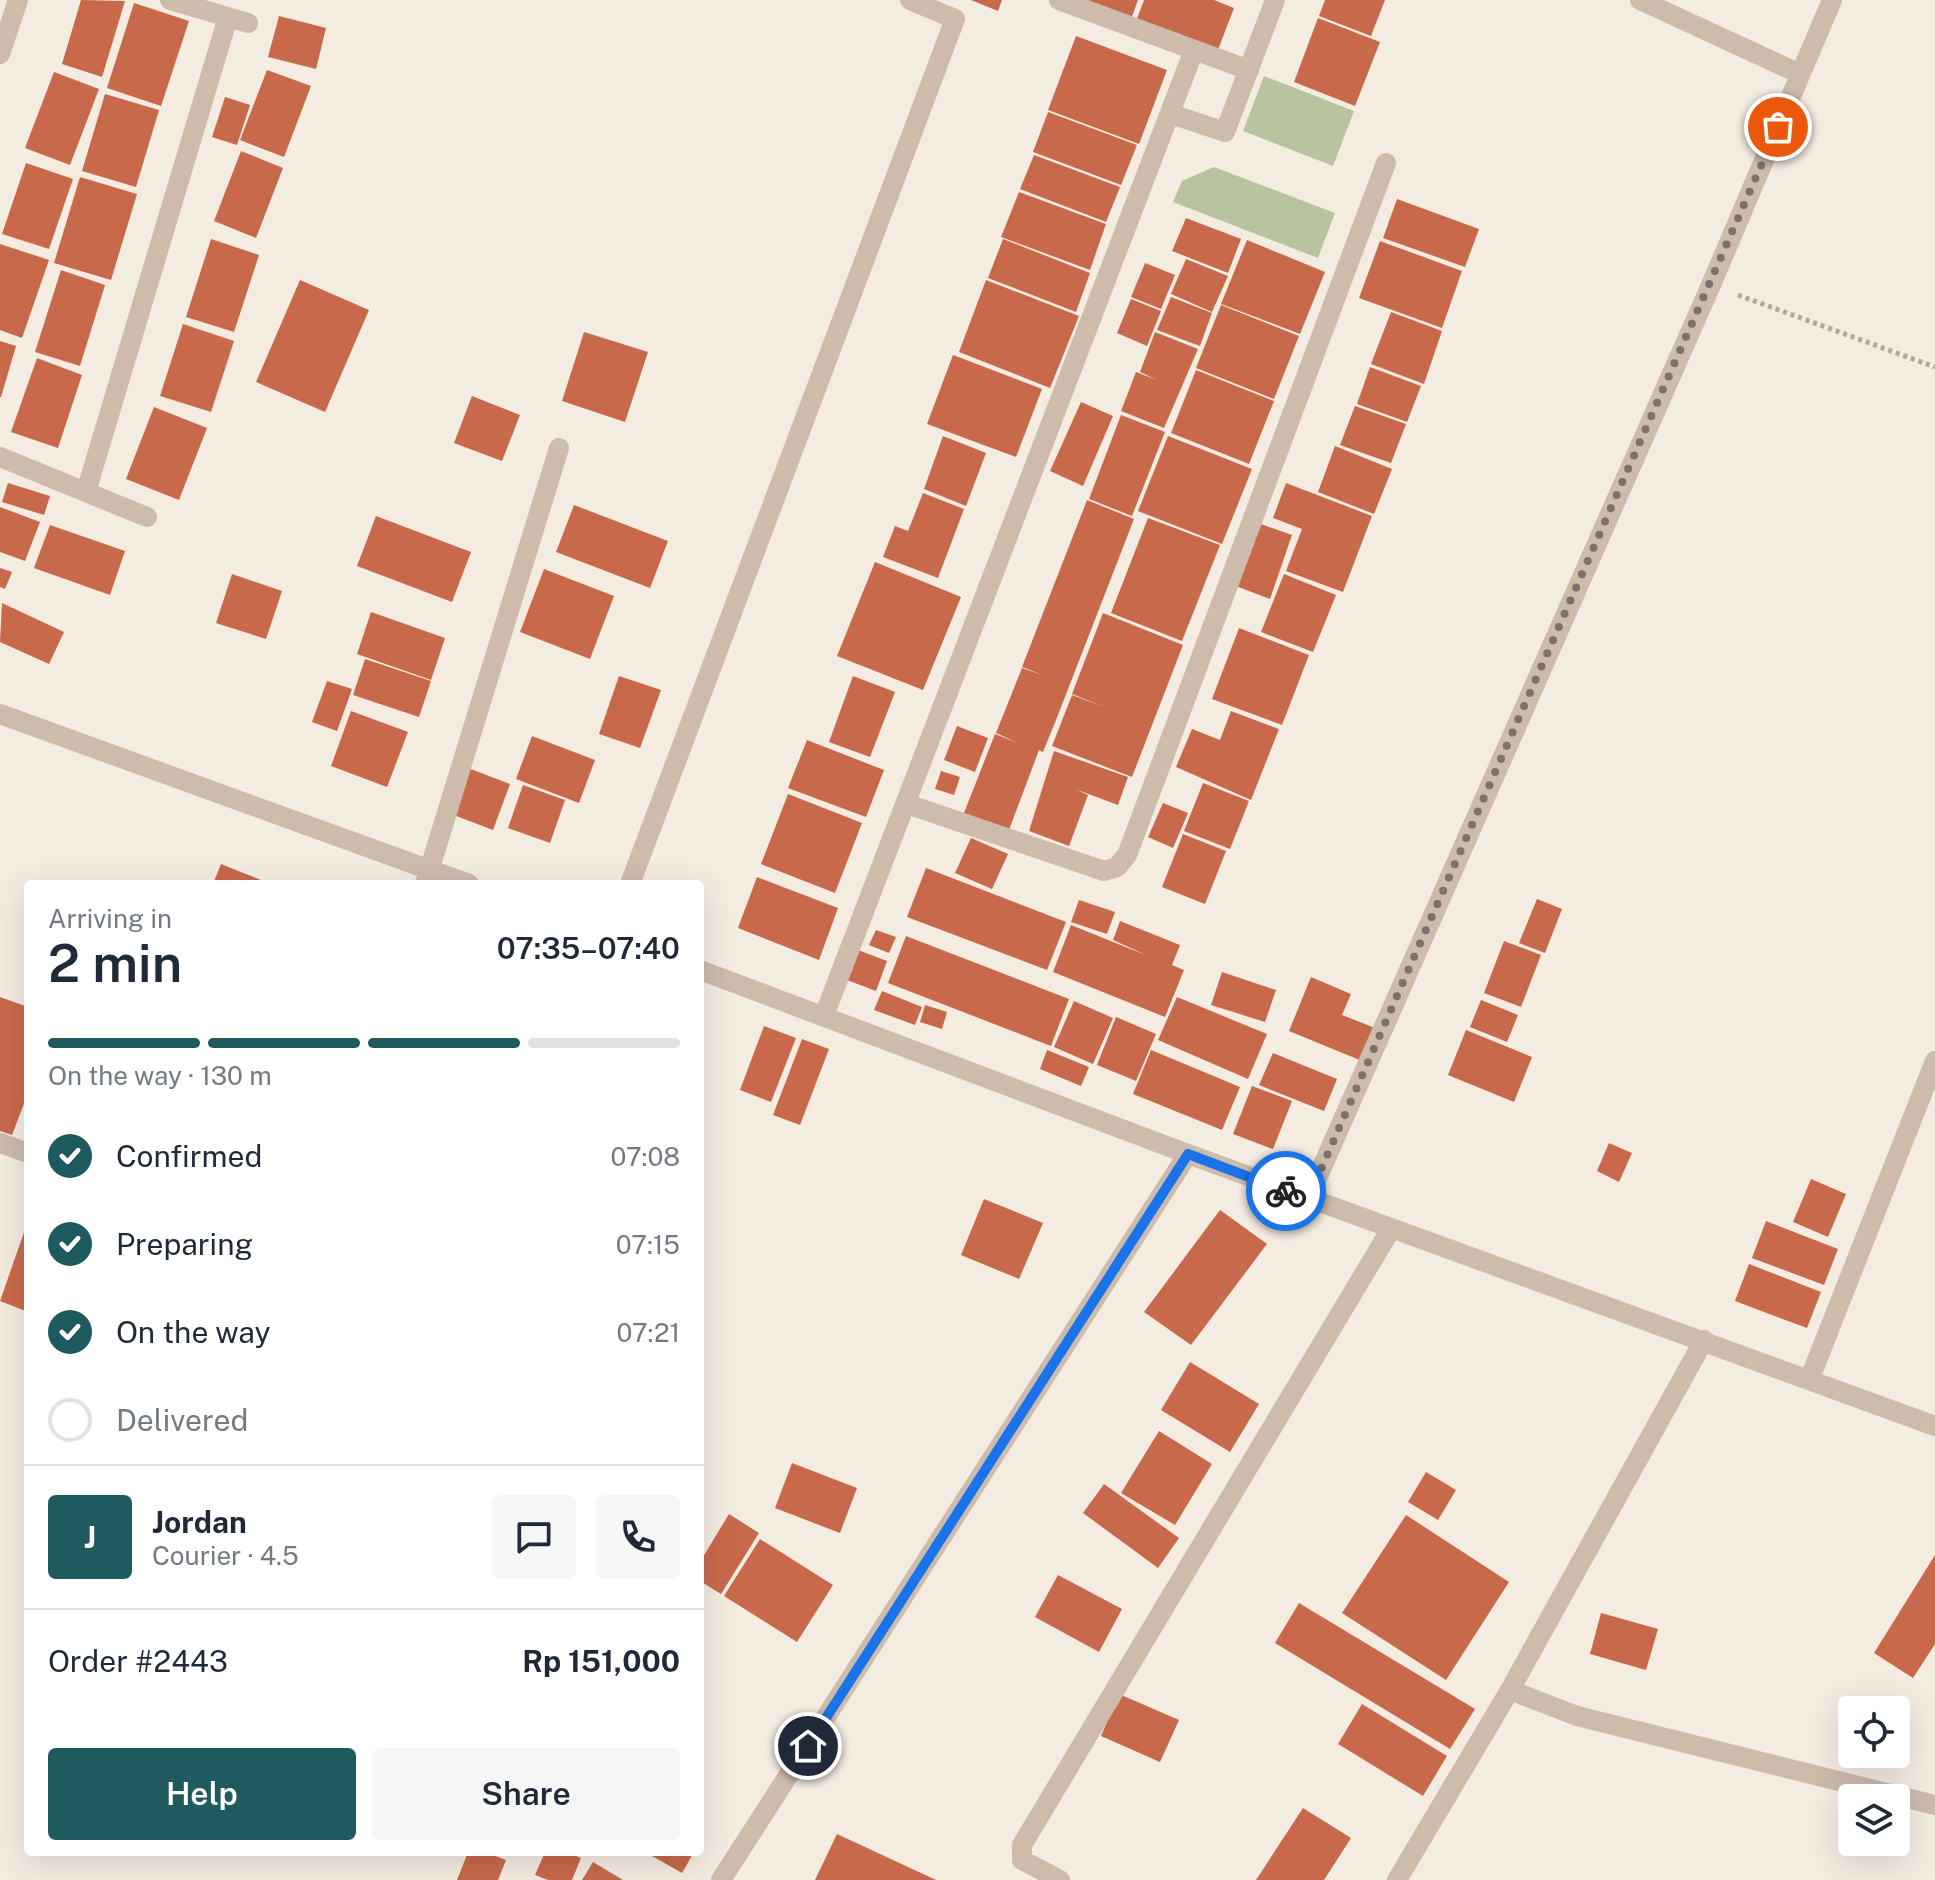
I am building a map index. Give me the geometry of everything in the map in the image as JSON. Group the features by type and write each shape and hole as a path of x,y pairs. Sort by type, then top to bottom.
{"street":[{"path":"0,54 18,0"},
{"path":"86,492 238,20 170,0"},
{"path":"632,880 955,19 910,0"},
{"path":"1059,0 1249,70"},
{"path":"1171,114 1225,132 1275,0"},
{"path":"1640,0 1800,74"},
{"path":"1308,1199 1711,285 1832,0"},
{"path":"824,1016 1194,50"},
{"path":"907,804 1104,871 1117,867 1127,855 1386,163"},
{"path":"0,714 428,877 559,448"},
{"path":"0,457 147,517"},
{"path":"704,971 1308,1199 1810,1378 1935,1426"},
{"path":"1810,1378 1935,1061"},
{"path":"0,1143 24,1152"},
{"path":"721,1880 1188,1154"},
{"path":"1060,1880 1022,1860 1022,1845 1391,1229"},
{"path":"1397,1880 1510,1690 1704,1340"},
{"path":"1510,1690 1577,1716 1935,1805"}],"path":[{"path":"1711,285 1935,367"}],"green space":[{"path":"1264,76 1354,111 1333,166 1243,131"},
{"path":"1214,167 1335,213 1318,258 1173,202 1182,181"}],"building":[{"path":"81,0 125,1 102,77 62,64"},
{"path":"971,0 1002,0 998,11"},
{"path":"1074,0 1138,0 1130,22"},
{"path":"1144,0 1214,0 1234,8 1216,55 1135,24"},
{"path":"1325,0 1385,0 1371,36 1319,16"},
{"path":"134,3 189,21 161,106 107,88"},
{"path":"279,16 326,28 316,69 268,57"},
{"path":"1318,18 1380,42 1355,106 1294,82"},
{"path":"1076,36 1167,70 1139,144 1048,110"},
{"path":"267,70 311,86 284,157 240,140"},
{"path":"54,72 99,89 70,165 25,148"},
{"path":"105,94 159,110 136,187 82,171"},
{"path":"225,97 250,105 237,145 212,137"},
{"path":"1048,112 1137,145 1121,185 1033,152"},
{"path":"241,151 283,168 256,238 214,221"},
{"path":"1034,155 1120,187 1106,222 1020,189"},
{"path":"26,163 73,179 49,249 2,234"},
{"path":"80,177 137,194 111,280 54,263"},
{"path":"1019,192 1106,224 1090,270 1001,237"},
{"path":"1397,199 1479,229 1465,267 1383,238"},
{"path":"1186,218 1241,239 1228,273 1172,251"},
{"path":"211,239 259,255 234,332 186,317"},
{"path":"1003,239 1090,273 1076,312 988,278"},
{"path":"1247,240 1325,272 1300,334 1221,304"},
{"path":"1380,241 1462,271 1442,328 1359,298"},
{"path":"0,244 49,260 22,338 0,330"},
{"path":"1186,259 1228,276 1212,312 1171,294"},
{"path":"1145,263 1175,275 1161,309 1131,297"},
{"path":"61,270 105,285 80,366 35,352"},
{"path":"300,280 369,310 325,412 256,382"},
{"path":"986,280 1079,316 1050,388 959,352"},
{"path":"1171,297 1212,313 1200,346 1157,330"},
{"path":"1131,299 1161,311 1147,346 1117,333"},
{"path":"1221,305 1299,336 1274,399 1196,368"},
{"path":"1391,312 1442,331 1424,384 1371,364"},
{"path":"183,324 234,341 211,412 160,396"},
{"path":"584,332 648,352 625,422 562,401"},
{"path":"1155,332 1198,349 1164,428 1121,411 1136,372 1157,380 1140,372"},
{"path":"0,341 16,346 1,397 0,397"},
{"path":"953,355 1042,389 1016,457 927,424"},
{"path":"37,358 82,375 58,448 11,432"},
{"path":"1370,367 1421,386 1407,422 1357,404"},
{"path":"1196,370 1274,401 1249,464 1171,433"},
{"path":"472,396 520,415 502,461 454,443"},
{"path":"1081,402 1113,416 1083,486 1050,471"},
{"path":"1355,406 1406,424 1391,463 1340,445"},
{"path":"154,407 207,428 179,500 126,479"},
{"path":"1121,415 1165,432 1132,516 1089,499"},
{"path":"943,436 986,453 966,506 924,489"},
{"path":"1168,436 1252,469 1222,544 1138,511"},
{"path":"1335,446 1392,469 1374,514 1318,492"},
{"path":"8,483 50,496 44,515 2,502"},
{"path":"1286,483 1372,516 1343,592 1286,571 1302,529 1273,518"},
{"path":"923,493 964,509 938,578 883,557 895,526 908,531"},
{"path":"1087,500 1134,519 1056,720 1043,752 1039,750 1009,830 964,813 995,734 1018,743 996,733 1022,668 1045,676 1022,667"},
{"path":"574,505 668,541 650,588 556,552"},
{"path":"0,507 40,522 25,561 0,552"},
{"path":"376,516 471,552 452,602 357,566"},
{"path":"1148,518 1220,545 1182,641 1111,613"},
{"path":"1258,523 1292,535 1270,599 1236,586"},
{"path":"50,525 125,551 110,595 34,568"},
{"path":"875,562 961,597 923,690 837,656"},
{"path":"0,568 12,572 5,589 0,587"},
{"path":"544,569 614,596 590,659 520,632"},
{"path":"232,574 282,591 266,639 216,623"},
{"path":"1284,574 1336,595 1313,652 1261,632"},
{"path":"2,603 64,632 49,664 0,642"},
{"path":"371,612 445,638 431,680 357,654"},
{"path":"1103,613 1183,645 1132,777 1052,746 1072,695 1105,707 1072,694"},
{"path":"1239,628 1309,655 1282,725 1212,699"},
{"path":"365,659 431,681 419,717 353,695"},
{"path":"619,676 661,690 640,748 599,734"},
{"path":"853,676 895,692 870,757 829,742"},
{"path":"327,681 352,689 337,731 312,722"},
{"path":"351,711 408,732 387,787 331,766"},
{"path":"1231,711 1279,729 1251,800 1176,767 1192,729 1220,740"},
{"path":"957,726 988,738 975,772 944,760"},
{"path":"532,736 595,760 579,803 516,779"},
{"path":"807,740 884,770 866,817 788,788"},
{"path":"1054,751 1128,777 1118,805 1075,789 1088,795 1069,846 1029,831"},
{"path":"468,768 510,784 493,830 451,814"},
{"path":"941,771 960,777 954,795 935,789"},
{"path":"1203,783 1249,801 1230,849 1184,831"},
{"path":"523,785 565,800 550,843 508,828"},
{"path":"788,794 862,823 835,893 761,864"},
{"path":"1163,803 1188,813 1173,848 1148,837"},
{"path":"1183,834 1226,851 1205,904 1162,887"},
{"path":"971,838 1008,854 992,889 955,873"},
{"path":"221,864 261,880 215,880"},
{"path":"926,868 1066,922 1047,970 907,917"},
{"path":"757,877 838,908 819,960 738,928"},
{"path":"1537,899 1562,909 1545,953 1519,943"},
{"path":"1079,900 1115,912 1107,934 1071,922"},
{"path":"1120,921 1180,945 1172,965 1184,970 1165,1017 1053,972 1071,925 1148,956 1113,940"},
{"path":"876,930 896,937 889,953 869,945"},
{"path":"906,936 1069,999 1051,1046 888,983"},
{"path":"1504,941 1541,955 1521,1007 1484,993"},
{"path":"858,950 887,961 876,991 847,980"},
{"path":"1222,972 1276,990 1265,1022 1211,1005"},
{"path":"1311,977 1351,994 1342,1015 1375,1028 1362,1061 1289,1031"},
{"path":"882,991 922,1007 915,1025 874,1010"},
{"path":"0,997 24,1006 24,1104 12,1135 0,1131"},
{"path":"1177,997 1267,1034 1248,1079 1158,1040"},
{"path":"1481,1000 1518,1015 1507,1042 1470,1027"},
{"path":"1074,1001 1113,1018 1093,1064 1054,1047"},
{"path":"925,1005 947,1012 942,1029 920,1022"},
{"path":"1116,1017 1156,1034 1136,1081 1097,1065"},
{"path":"764,1026 796,1038 771,1102 740,1090"},
{"path":"1466,1030 1532,1057 1514,1102 1448,1075"},
{"path":"802,1039 829,1049 800,1125 773,1115"},
{"path":"1047,1050 1089,1067 1081,1086 1040,1069"},
{"path":"1151,1050 1240,1087 1222,1130 1133,1094"},
{"path":"1273,1053 1337,1079 1324,1111 1259,1085"},
{"path":"1252,1086 1292,1101 1273,1149 1233,1134"},
{"path":"1609,1143 1632,1153 1619,1182 1597,1171"},
{"path":"1811,1179 1846,1194 1828,1237 1793,1222"},
{"path":"984,1199 1043,1223 1019,1279 961,1255"},
{"path":"1220,1210 1267,1244 1191,1345 1144,1312"},
{"path":"1766,1221 1838,1249 1824,1285 1752,1258"},
{"path":"24,1232 24,1310 0,1301"},
{"path":"1749,1264 1821,1292 1807,1328 1735,1301"},
{"path":"1190,1362 1259,1404 1230,1452 1161,1410"},
{"path":"1159,1431 1212,1464 1175,1525 1121,1493"},
{"path":"792,1463 857,1488 840,1533 775,1508"},
{"path":"1426,1472 1456,1490 1438,1520 1408,1502"},
{"path":"1104,1484 1179,1538 1158,1568 1083,1513"},
{"path":"729,1514 759,1533 721,1594 704,1583 704,1555"},
{"path":"1406,1515 1509,1582 1446,1680 1342,1613"},
{"path":"760,1539 833,1585 797,1642 724,1596"},
{"path":"1935,1555 1935,1644 1913,1678 1874,1653"},
{"path":"1058,1575 1122,1609 1099,1652 1035,1617"},
{"path":"1299,1603 1475,1709 1450,1749 1275,1643"},
{"path":"1601,1613 1658,1629 1646,1670 1590,1654"},
{"path":"1119,1694 1179,1720 1160,1762 1101,1736"},
{"path":"1362,1704 1447,1756 1423,1796 1338,1744"},
{"path":"1303,1808 1351,1838 1324,1880 1256,1880"},
{"path":"837,1834 936,1880 815,1880"},
{"path":"466,1856 496,1856 506,1860 498,1880 457,1880"},
{"path":"543,1856 581,1858 572,1880 548,1880 535,1875"},
{"path":"652,1856 692,1856 682,1873"},
{"path":"593,1862 623,1880 582,1880"}],"way so far":[{"path":"1286,1191 1308,1199 1778,127"}],"route":[{"path":"808,1746 1188,1154 1286,1191"}]}
